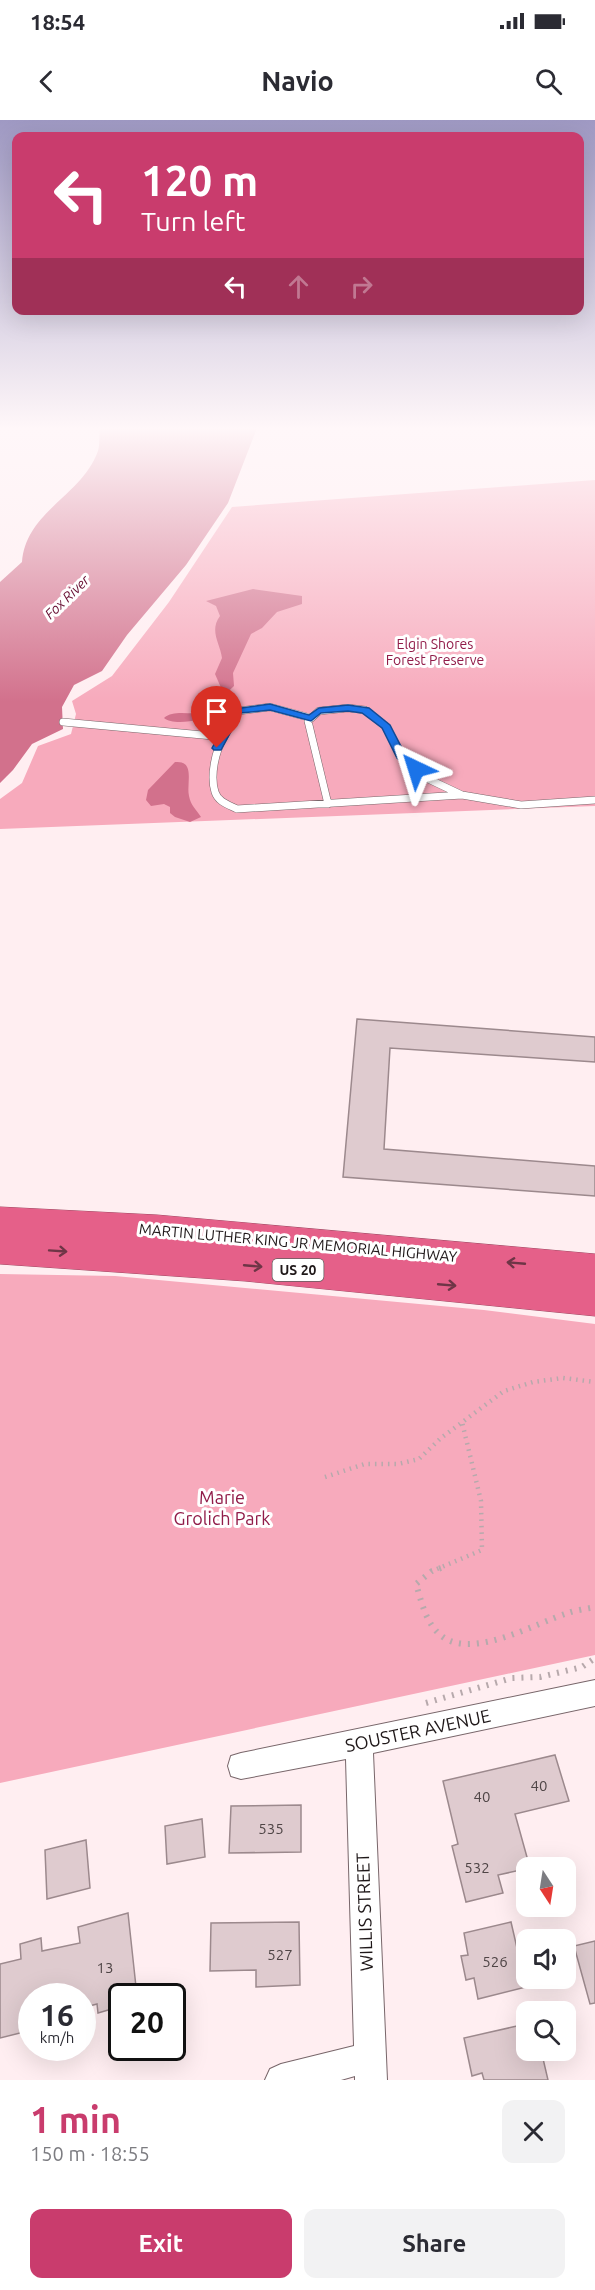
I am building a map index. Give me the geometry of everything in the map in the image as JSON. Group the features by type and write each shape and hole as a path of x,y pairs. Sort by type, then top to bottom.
{"highway":[{"name":"MARTIN LUTHER KING JR MEMORIAL HIGHWAY","path":"0,1222 157,1230 595,1269"},
{"name":"MARTIN LUTHER KING JR MEMORIAL HIGHWAY","path":"0,1248 245,1265 595,1299"}],"street":[{"name":"SOUSTER AVENUE","path":"241,1766 595,1693"},
{"name":"WILLIS STREET","path":"360,1743 371,2068"},
{"path":"281,2080 371,2068"}],"lane":[{"path":"311,718 270,707 238,711 217,748 214,760 215,792 222,802 237,809 462,795 521,805 595,800"},
{"path":"328,804 308,729 308,721 319,711 348,708 365,710 386,727 401,756 424,777 462,795"},
{"path":"63,722 224,737"}],"path":[{"path":"325,1477 365,1464 398,1464 418,1459 462,1422 504,1392 533,1382 563,1378 595,1382"},
{"path":"462,1422 481,1491 484,1529 482,1550 432,1571 416,1584 420,1603 431,1626 450,1642 481,1645 517,1633 542,1621 595,1607"}],"green space":[{"name":"Elgin Shores Forest Preserve","path":"224,519 595,519 595,806 0,829 0,799 22,783 38,746 71,734 76,714 72,701 112,676 169,602"},
{"name":"Marie Grolich Park","path":"0,1274 115,1276 484,1310 595,1324 595,1655 0,1783"}],"water":[{"name":"Fox River","path":"41,519 217,519 186,565 127,635 102,671 74,685 62,707 63,729 32,744 13,770 0,783 0,582 22,562 26,544 33,529"},
{"path":"253,589 302,596 302,604 277,612 262,628 251,634 233,673 234,686 213,712 203,718 189,721 174,722 164,718 178,713 206,712 222,690 215,674 222,658 215,632 220,616 216,606 206,601"},
{"path":"175,762 182,762 188,769 190,799 201,817 190,822 175,817 170,813 170,807 164,804 151,806 146,800 148,790"}],"building":[{"path":"357,1019 595,1037 595,1062 390,1048 384,1149 595,1166 595,1196 343,1177"},
{"path":"555,1755 569,1801 515,1814 527,1857 516,1857 516,1871 498,1875 503,1893 466,1902 452,1846 458,1844 443,1781"},
{"path":"301,1805 301,1852 229,1853 231,1806"},
{"path":"202,1819 205,1857 167,1864 165,1826"},
{"path":"86,1840 90,1888 47,1899 45,1850"},
{"path":"128,1913 136,1983 108,1983 108,2010 98,2013 96,1983 18,1983 18,2034 0,2038 0,1964 21,1959 20,1944 41,1938 42,1951 80,1943 78,1927"},
{"path":"299,1922 300,1985 256,1987 256,1970 210,1971 211,1923"},
{"path":"511,1922 516,1944 516,1989 518,1989 478,1999 474,1978 466,1980 461,1956 468,1955 464,1933"},
{"path":"595,1941 595,2003 590,2004 576,1946"},
{"path":"516,2026 516,2061 544,2061 548,2080 484,2080 482,2073 472,2076 464,2038"}],"route":[{"path":"217,748 238,711 270,707 311,718 319,711 348,708 365,710 386,727 401,756 416,769"}]}
